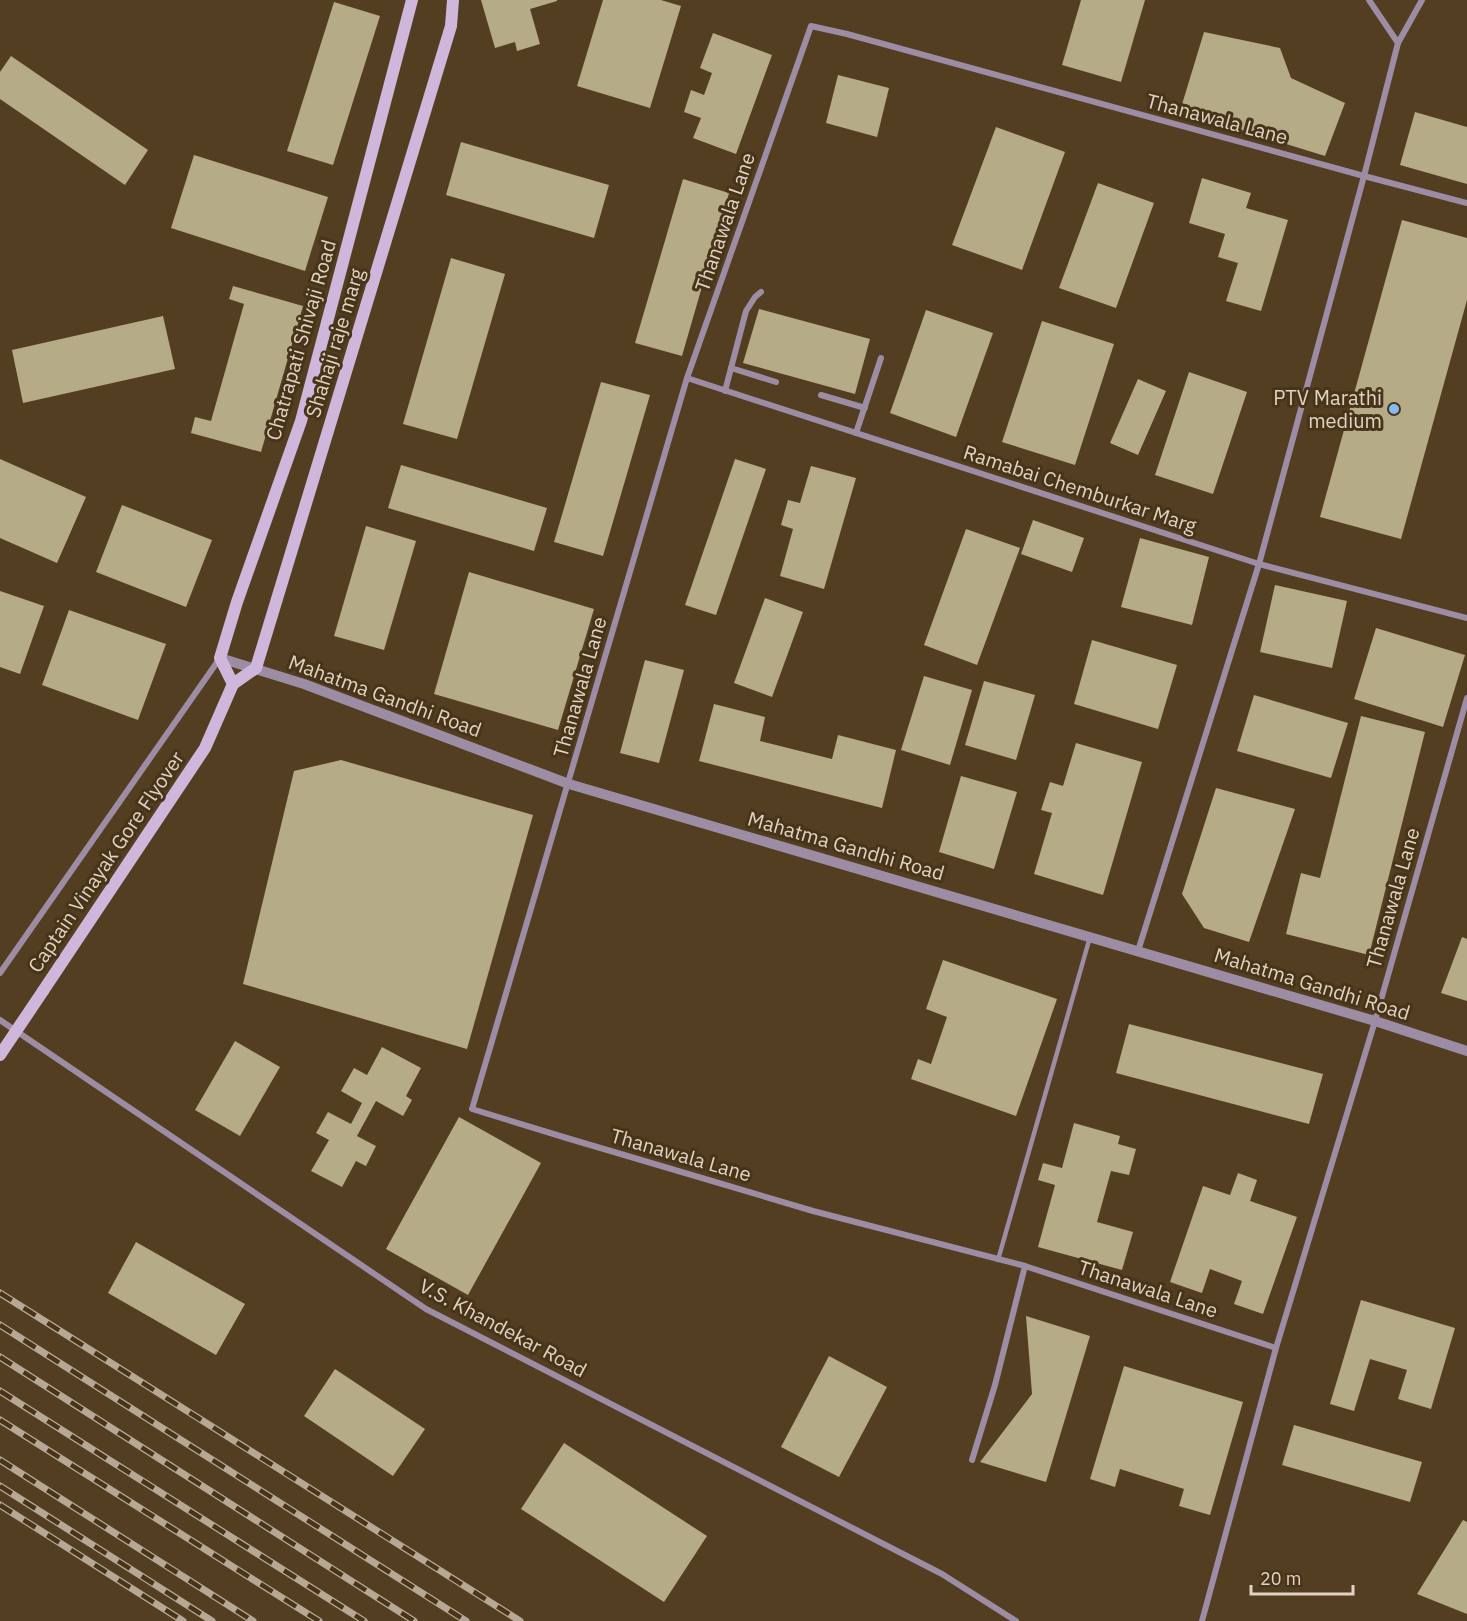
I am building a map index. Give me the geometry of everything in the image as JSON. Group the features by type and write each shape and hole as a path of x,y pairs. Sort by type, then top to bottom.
{"main road":[{"name":"Chatrapati Shivaji Road","path":"220,658 237,602 301,421 412,0"},
{"name":"Shahaji raje marg","path":"256,668 451,26 453,0"},
{"path":"220,658 233,684 256,668"},
{"name":"Captain Vinayak Gore Flyover","path":"0,1055 193,768 205,748 233,684"}],"street":[{"path":"1368,0 1398,43"},
{"path":"1138,951 1259,564 1398,43 1422,0"},
{"name":"Thanawala Lane","path":"1276,1348 1025,1266 813,1211 472,1109 687,378 811,26 1364,176"},
{"path":"1364,176 1467,203"},
{"path":"725,391 746,311 761,292"},
{"path":"856,434 881,358"},
{"path":"731,368 776,382"},
{"name":"Ramabai Chemburkar Marg","path":"687,378 1259,564 1467,618"},
{"path":"821,395 865,408"},
{"name":"Mahatma Gandhi Road","path":"220,658 304,684 569,784 1375,1021 1467,1051"},
{"path":"0,973 220,658"},
{"name":"Thanawala Lane","path":"1202,1621 1276,1348 1375,1021 1467,698"},
{"name":"V.S. Khandekar Road","path":"0,1020 426,1309 942,1574 1016,1621"},
{"path":"972,1460 995,1385 1025,1266"}],"lane":[{"path":"998,1260 1090,937"}],"building":[{"path":"481,0 557,1 530,9 540,44 517,51 515,42 495,48"},
{"path":"603,0 661,0 681,6 650,108 577,86"},
{"path":"1081,0 1145,0 1121,82 1062,65"},
{"path":"334,2 380,16 333,165 287,151"},
{"path":"1204,32 1280,48 1291,78 1345,103 1325,156 1180,111"},
{"path":"713,33 772,55 736,154 693,138 701,118 684,112 691,90 704,95 712,73 700,68"},
{"path":"11,56 148,150 125,185 0,99 0,72"},
{"path":"838,75 889,88 877,137 826,123"},
{"path":"1415,112 1467,127 1467,184 1400,165"},
{"path":"996,127 1065,152 1022,270 952,245"},
{"path":"461,142 609,185 594,238 446,195"},
{"path":"194,155 328,197 305,271 171,228"},
{"path":"1202,178 1251,193 1246,208 1288,220 1261,311 1226,301 1238,263 1218,257 1225,234 1189,223"},
{"path":"683,179 729,193 682,356 635,343"},
{"path":"1098,183 1154,203 1116,308 1059,288"},
{"name":"PTV Marathi medium","path":"1402,220 1467,238 1467,300 1401,539 1320,517"},
{"path":"451,258 505,274 457,439 403,424"},
{"path":"233,286 303,306 261,452 191,433 195,417 211,421 244,304 229,299"},
{"path":"759,309 870,339 855,394 743,363"},
{"path":"926,310 993,333 956,437 890,413"},
{"path":"163,316 175,369 23,403 12,350"},
{"path":"1042,321 1114,344 1075,465 1002,442"},
{"path":"1189,372 1247,392 1213,494 1155,475"},
{"path":"1138,379 1166,391 1138,455 1110,443"},
{"path":"601,382 650,395 603,556 554,542"},
{"path":"0,459 86,497 57,563 0,538"},
{"path":"735,459 766,469 716,615 685,605"},
{"path":"401,465 547,508 534,551 388,508"},
{"path":"811,466 856,478 824,589 780,576 793,529 781,525 788,500 800,503"},
{"path":"122,505 212,540 186,607 96,572"},
{"path":"1033,520 1084,538 1072,572 1021,554"},
{"path":"366,526 416,541 384,650 334,636"},
{"path":"966,529 1020,548 977,665 924,645"},
{"path":"1140,538 1209,557 1192,625 1121,607"},
{"path":"469,572 594,609 558,730 434,694"},
{"path":"1275,585 1347,601 1332,668 1260,652"},
{"path":"0,591 44,606 20,674 0,667"},
{"path":"765,598 803,612 772,697 734,683"},
{"path":"69,610 166,644 138,720 42,685"},
{"path":"1376,628 1465,655 1443,727 1354,699"},
{"path":"1092,640 1177,665 1158,729 1074,704"},
{"path":"645,660 684,670 659,763 620,753"},
{"path":"924,676 972,690 950,765 901,750"},
{"path":"984,681 1035,695 1016,760 965,745"},
{"path":"1254,695 1348,723 1331,778 1237,751"},
{"path":"714,704 765,717 760,741 832,759 838,735 896,750 882,808 699,761"},
{"path":"1361,716 1425,732 1369,955 1286,934 1301,873 1320,878"},
{"path":"1076,743 1142,762 1103,895 1034,874 1052,813 1041,810 1050,782 1063,786"},
{"path":"341,760 533,815 467,1049 243,984 294,771"},
{"path":"961,776 1017,792 994,869 939,852"},
{"path":"1216,788 1295,809 1249,942 1204,928 1182,894"},
{"path":"1462,937 1467,939 1467,1001 1441,993"},
{"path":"943,960 1057,999 1016,1116 911,1079 918,1059 931,1064 947,1017 926,1009"},
{"path":"1129,1024 1323,1074 1309,1124 1116,1073"},
{"path":"235,1041 280,1067 240,1136 195,1110"},
{"path":"382,1047 421,1068 406,1096 412,1100 403,1116 376,1101 357,1136 376,1146 366,1166 356,1161 342,1187 311,1171 329,1140 316,1133 328,1112 351,1124 362,1103 341,1091 354,1068 367,1075"},
{"path":"459,1117 541,1163 468,1295 386,1249"},
{"path":"1074,1123 1120,1136 1118,1144 1136,1149 1129,1175 1111,1171 1097,1222 1133,1232 1122,1270 1038,1247 1055,1185 1038,1180 1043,1163 1062,1168"},
{"path":"1238,1173 1257,1180 1250,1201 1297,1217 1263,1314 1234,1304 1242,1281 1210,1269 1202,1293 1170,1282 1203,1186 1230,1195"},
{"path":"136,1242 245,1304 216,1355 108,1293"},
{"path":"1361,1300 1455,1328 1431,1409 1398,1399 1407,1370 1370,1359 1354,1411 1330,1404"},
{"path":"1026,1316 1090,1336 1046,1482 980,1462 1032,1394"},
{"path":"829,1356 887,1387 839,1477 781,1447"},
{"path":"1124,1366 1243,1402 1210,1515 1179,1506 1184,1489 1120,1469 1115,1487 1090,1479"},
{"path":"335,1369 425,1429 393,1476 304,1416"},
{"path":"1294,1425 1422,1462 1410,1502 1282,1465"},
{"path":"564,1443 707,1536 664,1602 521,1509"},
{"path":"1463,1520 1467,1522 1467,1614 1417,1594"}],"railway":[{"path":"0,1293 520,1621"},
{"path":"0,1325 466,1621"},
{"path":"0,1357 414,1621"},
{"path":"0,1391 364,1621"},
{"path":"0,1420 319,1621"},
{"path":"0,1460 253,1621"},
{"path":"0,1486 212,1621"},
{"path":"0,1505 183,1621"}],"place":[{"name":"PTV Marathi medium","path":"1394,409"}]}
